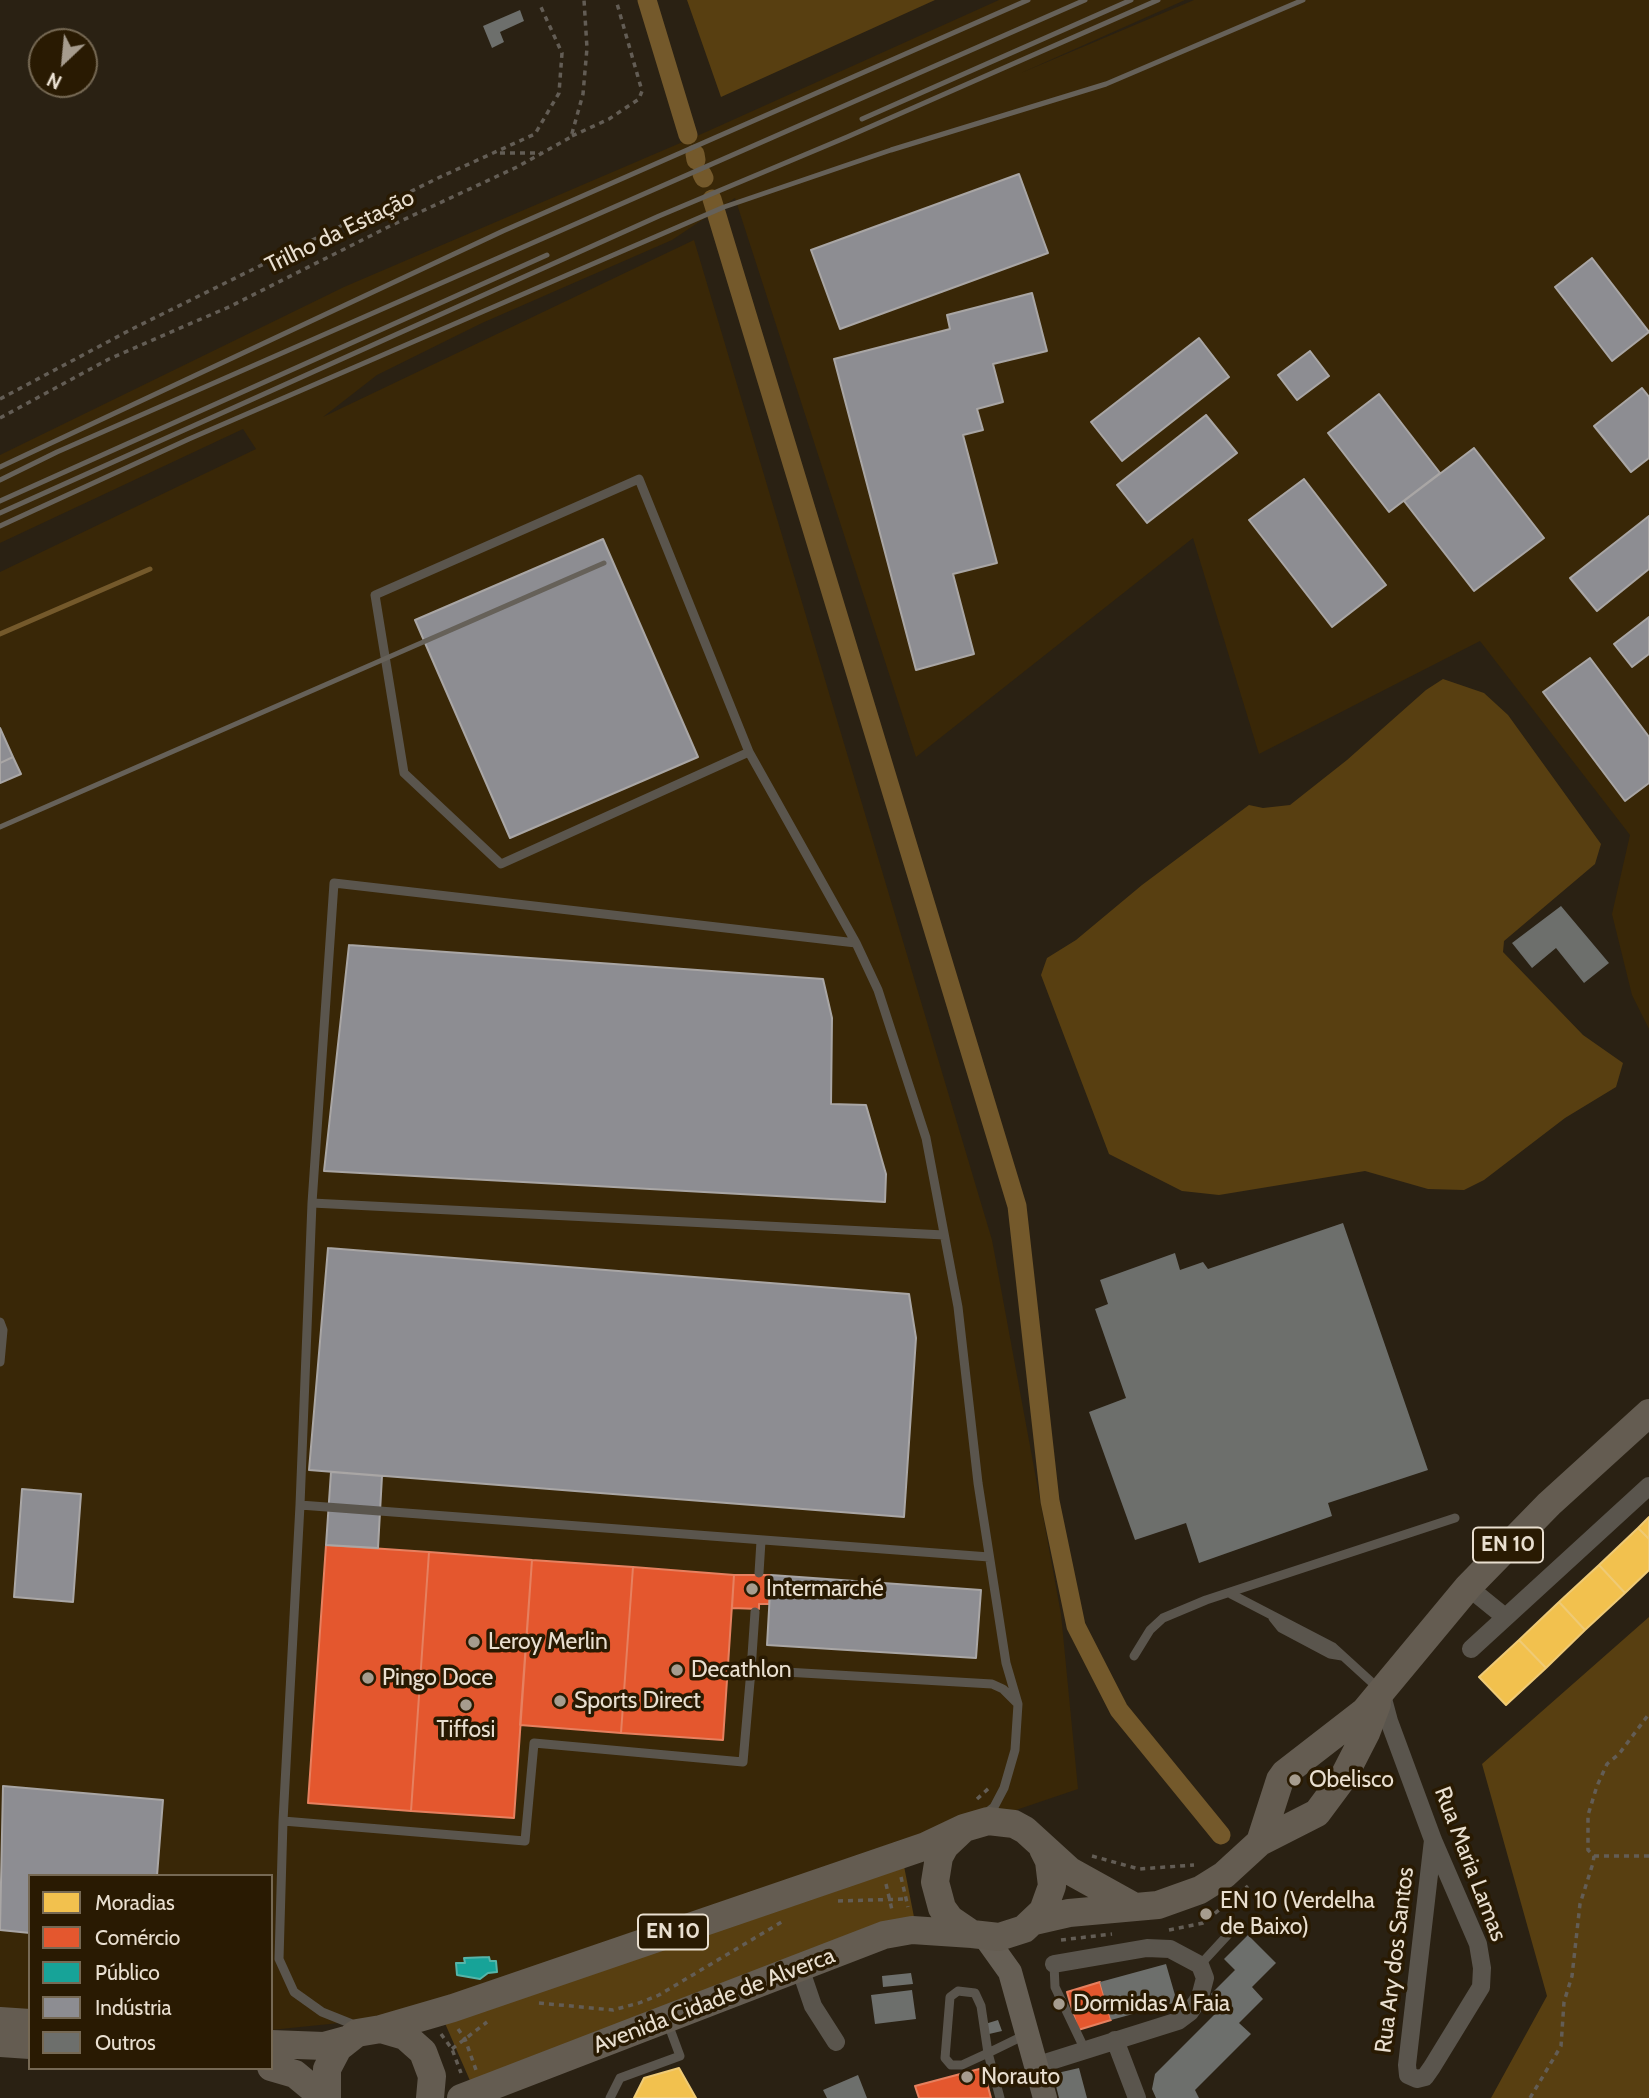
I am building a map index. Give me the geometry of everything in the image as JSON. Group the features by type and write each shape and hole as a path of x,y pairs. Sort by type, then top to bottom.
{"main road":[{"name":"EN 10","path":"1261,1842 1280,1780 1285,1773 1365,1711 1468,1587 1549,1504 1649,1413"},
{"path":"979,1935 1012,1935 1029,1925 1069,1913 1158,1905 1200,1890 1224,1875 1261,1842 1318,1813 1330,1798 1366,1733 1381,1691"},
{"name":"EN 10","path":"365,2033 444,2011 926,1846 988,1821 1014,1824 1026,1830 1043,1849 1083,1880 1133,1906"},
{"path":"970,1826 953,1836 939,1857 934,1882 937,1895 950,1919 979,1935 1010,1972"},
{"path":"1043,1849 1049,1861 1052,1886 1042,1911 1029,1925 1012,1953 1010,1972 1045,2098"},
{"name":"Avenida Cidade de Alverca","path":"472,2094 898,1933 912,1930 979,1935"},
{"path":"0,2021 28,2024"},
{"path":"326,2098 327,2069 338,2048 365,2033"},
{"path":"273,2044 324,2046 365,2033 405,2036 423,2052 432,2076 430,2098"},
{"path":"0,2043 28,2045"},
{"path":"273,2068 295,2074 326,2098"}],"street":[{"path":"1471,1648 1649,1486"},
{"path":"1468,1587 1505,1618"},
{"name":"Rua Maria Lamas","path":"1381,1691 1388,1721 1433,1840 1478,1944 1482,1968 1481,1987 1432,2067 1425,2077 1417,2079"},
{"name":"Rua Ary dos Santos","path":"1417,2079 1408,2075 1407,2065 1433,1840"},
{"path":"1035,2066 1178,2021 1190,2012 1200,1997 1205,1978 1200,1965 1170,1949 1147,1948 1054,1964"},
{"path":"800,1968 813,2006 836,2042"},
{"path":"1115,2040 1137,2098"}],"lane":[{"path":"750,752 500,864 404,773 375,595 639,479 750,752 856,943 878,990 926,1138 958,1307 989,1557 1006,1663 1018,1704 1015,1750 1007,1780 994,1807 970,1826"},
{"path":"365,2033 322,2012 294,1992 279,1959 312,1203 334,883 856,943"},
{"path":"312,1203 944,1235"},
{"path":"0,1322 3,1330 0,1362"},
{"path":"300,1505 989,1557"},
{"path":"1134,1656 1150,1630 1163,1618 1455,1518"},
{"path":"759,1573 761,1541"},
{"path":"1231,1594 1272,1618 1286,1621 1333,1647 1381,1691"},
{"path":"283,1821 525,1840 534,1744 743,1762 755,1612"},
{"path":"751,1671 992,1684 1003,1689 1018,1704"},
{"path":"1200,1965 1235,1927"},
{"path":"1054,1964 1055,1987 1085,2050"},
{"path":"1000,2098 988,2053 978,1999 969,1990 958,1991 949,2002 945,2058 951,2065 961,2065 988,2053 1027,2035"},
{"path":"610,2098 620,2078 680,2056 666,2019"}],"path":[{"path":"571,137 583,94 587,48 584,0"},
{"name":"Trilho da Estação","path":"0,418 109,359 231,306 543,153 609,119 639,99 642,91 616,0"},
{"path":"0,399 192,299 534,134 559,93 562,53 540,5"},
{"path":"497,153 543,153"},
{"path":"1649,1714 1602,1772 1588,1815 1588,1850 1594,1856 1649,1856"},
{"path":"1530,2098 1561,2046 1564,2002 1572,1976 1580,1903 1594,1856"},
{"path":"882,1861 888,1900 898,1933"},
{"path":"828,1904 906,1899"},
{"path":"530,2003 613,2010 639,2003 659,1995 789,1918"},
{"path":"444,2011 465,2039 472,2094"},
{"path":"452,2049 495,2016"}],"shaded area":[{"path":"687,0 935,0 721,97"},
{"path":"999,0 1185,0 1021,73 1194,0 1649,0 1649,1029 1632,995 1612,914 1630,835 1480,641 1259,754 1193,538 916,757 735,198 672,240 482,323 377,375 323,417 694,240 992,1240 1061,1614 1078,1789 408,2016 273,2030 273,1874 28,1874 28,2016 0,2014 0,572 256,449 243,429 0,543 0,455 344,287 706,132"},
{"path":"1443,679 1484,693 1508,715 1601,844 1595,864 1504,941 1503,952 1583,1035 1623,1063 1616,1087 1565,1118 1484,1180 1464,1190 1428,1189 1365,1171 1219,1195 1182,1191 1109,1154 1041,975 1047,958 1076,940 1142,885 1249,805 1263,808 1290,805 1347,760 1426,690"},
{"path":"1649,1617 1649,2098 1491,2098 1547,1996 1482,1764"},
{"path":"904,1866 914,1917 471,2083 444,2021"}],"building: Moradias":[{"path":"1649,1517 1649,1539 1638,1528"},
{"path":"1638,1528 1649,1539 1649,1570 1625,1593 1599,1565"},
{"path":"1599,1565 1625,1593 1585,1630 1559,1602"},
{"path":"1559,1602 1585,1630 1546,1668 1519,1640"},
{"path":"1519,1640 1546,1668 1506,1705 1479,1677"},
{"path":"679,2068 696,2098 634,2098 644,2078"}],"building: Comércio":[{"name":"Pingo Doce","path":"326,1545 429,1552 411,1811 308,1803"},
{"name":"Leroy Merlin","path":"429,1552 532,1560 514,1818 411,1811"},
{"path":"532,1560 633,1567 621,1733 520,1725"},
{"name":"Decathlon","path":"633,1567 734,1575 723,1740 621,1733"},
{"name":"Intermarché","path":"734,1575 771,1575 769,1604 759,1604 759,1609 732,1608"},
{"path":"1100,1982 1111,2020 1078,2030 1067,1992"},
{"name":"Norauto","path":"983,2068 991,2098 919,2098 915,2086"}],"building: Público":[{"path":"489,1957 490,1961 496,1961 497,1972 488,1973 480,1979 457,1975 456,1963 465,1963 464,1958"}],"building: Indústria":[{"path":"1019,174 1048,253 840,329 811,250"},
{"path":"1592,258 1649,332 1612,361 1555,287"},
{"path":"1032,293 1047,351 993,364 1003,402 977,409 983,430 963,435 997,563 953,574 974,654 916,670 834,359 950,329 947,315"},
{"path":"1199,338 1229,377 1122,461 1091,422"},
{"path":"1310,351 1329,376 1297,400 1278,375"},
{"path":"1642,388 1649,397 1649,458 1631,472 1594,426"},
{"path":"1379,394 1440,473 1389,512 1328,433"},
{"path":"1206,415 1237,453 1147,523 1117,485"},
{"path":"1474,448 1544,538 1474,591 1404,501"},
{"path":"1304,479 1386,585 1332,627 1249,520"},
{"path":"1649,516 1649,569 1597,611 1570,578"},
{"path":"603,539 698,757 510,838 415,620"},
{"path":"1649,617 1649,654 1632,667 1614,644"},
{"path":"1590,658 1649,737 1649,783 1625,801 1543,692"},
{"path":"0,728 13,757 0,763"},
{"path":"13,757 21,774 0,783 0,763"},
{"path":"349,945 823,979 832,1018 831,1104 866,1105 886,1174 885,1202 324,1171"},
{"path":"328,1248 909,1294 916,1338 904,1517 309,1470"},
{"path":"331,1472 382,1476 378,1548 326,1545"},
{"path":"22,1489 81,1494 73,1602 14,1597"},
{"path":"771,1575 981,1590 976,1658 767,1645"},
{"path":"3,1786 163,1800 157,1874 28,1874 28,1933 0,1930"}],"building: Outros":[{"path":"520,10 524,21 500,32 504,42 492,48 483,26"},
{"path":"1561,906 1609,963 1584,983 1556,948 1532,968 1512,943"},
{"path":"1343,1223 1428,1470 1328,1503 1332,1516 1199,1563 1186,1523 1135,1540 1089,1412 1126,1398 1095,1309 1108,1304 1100,1280 1175,1253 1180,1270 1203,1262 1208,1269"},
{"path":"1248,1935 1276,1963 1252,1987 1263,1999 1239,2023 1251,2034 1195,2090 1199,2098 1156,2098 1152,2089 1155,2074 1223,2006 1211,1994 1235,1970 1224,1959"},
{"path":"1166,1964 1177,2002 1111,2020 1100,1982"},
{"path":"911,1973 913,1984 883,1987 882,1976"},
{"path":"912,1990 916,2019 875,2024 871,1995"},
{"path":"998,2020 1002,2031 989,2034 985,2024"},
{"path":"1079,2068 1087,2098 1059,2098 1053,2074"},
{"path":"858,2075 867,2098 827,2098 823,2090"}],"waterway":[{"path":"647,0 688,135"},
{"path":"695,154 696,160"},
{"path":"702,174 704,178"},
{"path":"712,199 1017,1206 1050,1501 1076,1626 1119,1710 1221,1835"},
{"path":"0,634 150,569"}],"railway":[{"path":"0,467 503,231 1028,0"},
{"path":"0,480 57,452 1085,0"},
{"path":"862,119 1131,0"},
{"path":"0,513 659,216 847,137 1158,0"},
{"path":"0,526 189,439 724,207 891,150 1106,84 1303,0"},
{"path":"0,501 547,255"},
{"path":"0,827 604,563"}],"place":[{"name":"Intermarché","path":"752,1589"},
{"name":"Leroy Merlin","path":"474,1642"},
{"name":"Decathlon","path":"677,1670"},
{"name":"Pingo Doce","path":"368,1678"},
{"name":"Sports Direct","path":"560,1701"},
{"name":"Tiffosi","path":"466,1705"},
{"name":"Obelisco","path":"1295,1780"},
{"name":"EN 10 (Verdelha de Baixo)","path":"1206,1914"},
{"name":"Dormidas A Faia","path":"1059,2004"},
{"name":"Norauto","path":"967,2077"}]}
